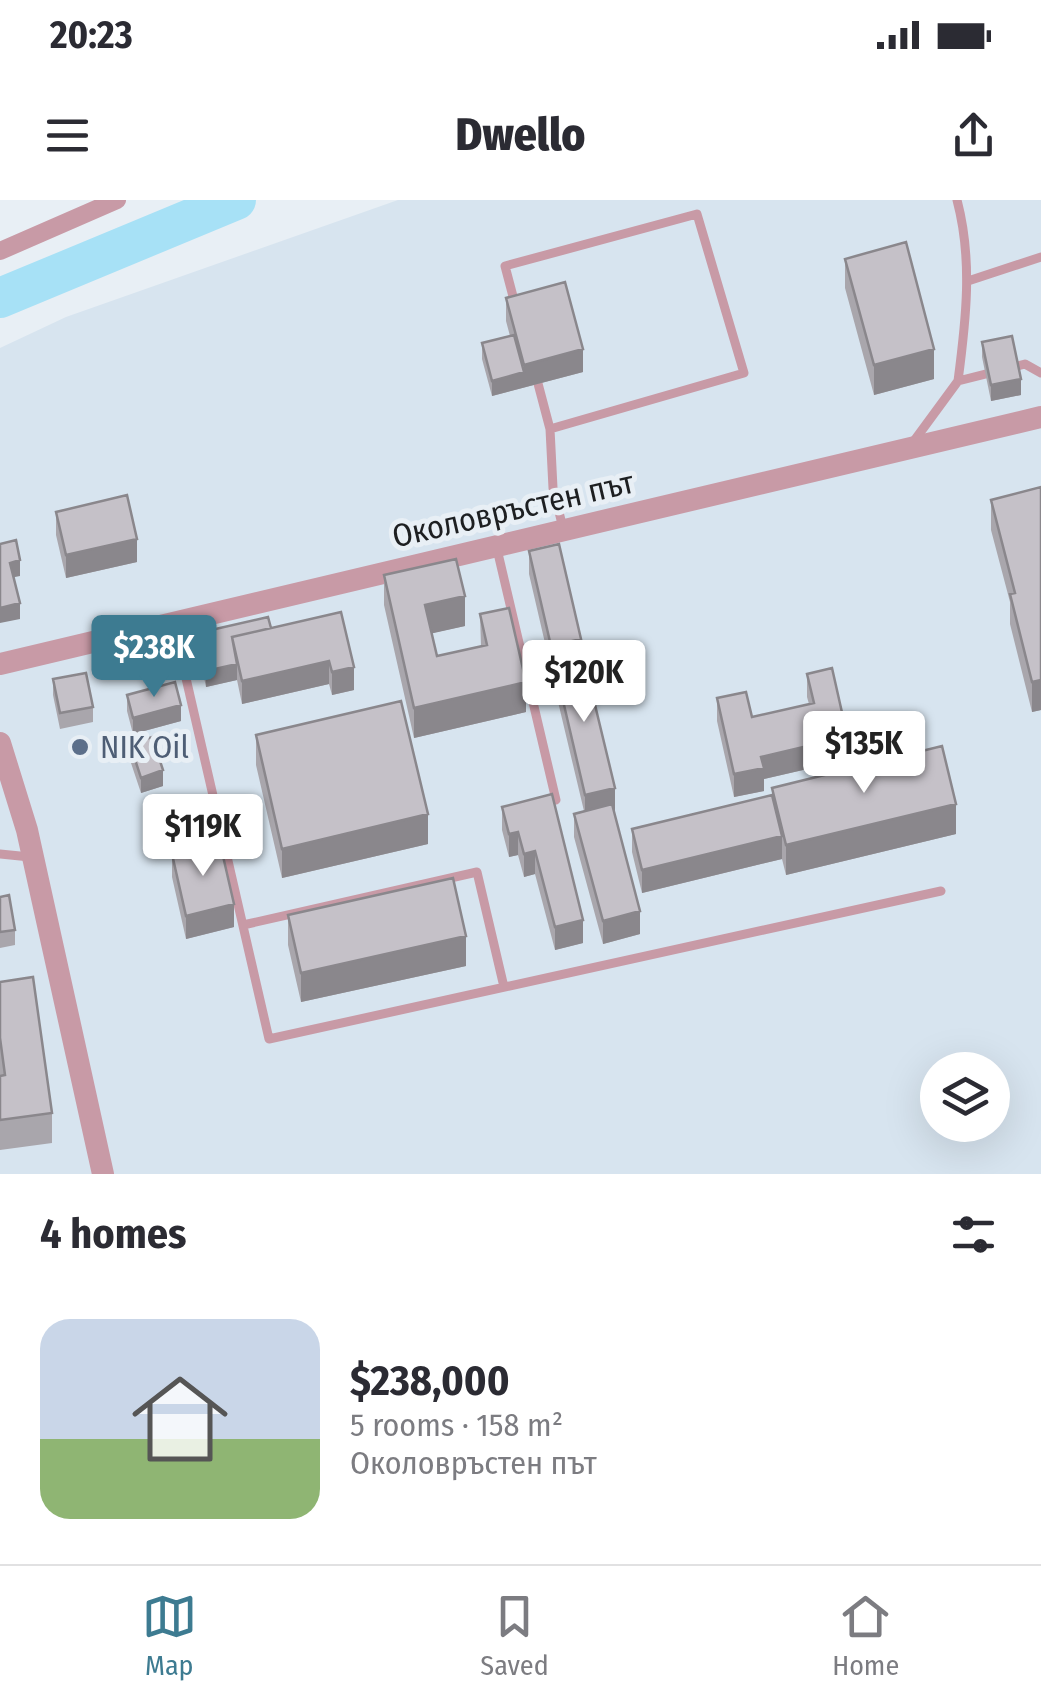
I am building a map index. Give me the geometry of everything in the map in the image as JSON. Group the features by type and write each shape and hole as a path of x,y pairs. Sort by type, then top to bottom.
{"street":[{"path":"0,251 117,200"},
{"name":"Околовръстен път","path":"0,664 1041,416"},
{"path":"0,744 33,857 103,1174"}],"lane":[{"path":"908,448 958,380 968,281 964,227 957,200"},
{"path":"520,321 505,266 697,214 744,373 550,429"},
{"path":"968,281 1041,257"},
{"path":"530,357 550,429 553,488 563,530"},
{"path":"958,380 1025,364 1041,372"},
{"path":"496,546 556,800"},
{"path":"173,623 269,1039 941,891"},
{"path":"0,854 33,857"},
{"path":"243,924 477,872 504,987"}],"shaded area":[{"path":"398,200 1041,200 1041,1174 0,1174 0,348 66,317"}],"building":[{"path":"906,242 934,349 874,365 845,259"},
{"path":"565,282 583,349 524,365 506,298"},
{"path":"514,335 524,372 492,381 482,343"},
{"path":"1012,336 1021,379 991,385 982,342"},
{"path":"1041,487 1041,680 1032,682 991,500"},
{"path":"127,495 137,539 66,555 56,512"},
{"path":"16,540 20,560 10,563 20,603 0,608 0,544"},
{"path":"559,544 581,639 551,646 529,551"},
{"path":"456,559 465,596 425,605 437,656 487,645 480,614 509,608 526,682 414,708 384,575"},
{"path":"341,612 354,667 332,672 329,661 242,681 232,637"},
{"path":"268,617 271,628 232,637 237,664 206,671 198,633"},
{"path":"583,655 615,788 585,795 554,662"},
{"path":"832,668 850,748 819,755 816,744 761,757 764,768 734,774 717,698 746,692 752,717 814,703 807,674"},
{"path":"86,673 93,707 60,713 53,679"},
{"path":"175,682 181,705 133,718 127,695"},
{"path":"401,701 428,814 282,849 256,735"},
{"path":"152,737 163,770 141,778 130,744"},
{"path":"942,746 956,804 786,845 772,788"},
{"path":"552,794 583,920 555,927 535,851 524,854 518,832 509,834 502,807"},
{"path":"772,795 782,836 642,870 632,829"},
{"path":"612,804 640,911 603,921 574,814"},
{"path":"220,843 234,904 186,916 172,854"},
{"path":"453,878 466,936 301,973 288,915"},
{"path":"9,895 15,930 0,932 0,897"},
{"path":"33,977 52,1113 0,1120 0,1076 5,1075 0,1038 0,982"}],"waterway":[{"path":"0,298 236,200"}],"place":[{"name":"NIK Oil","path":"80,747"}]}
